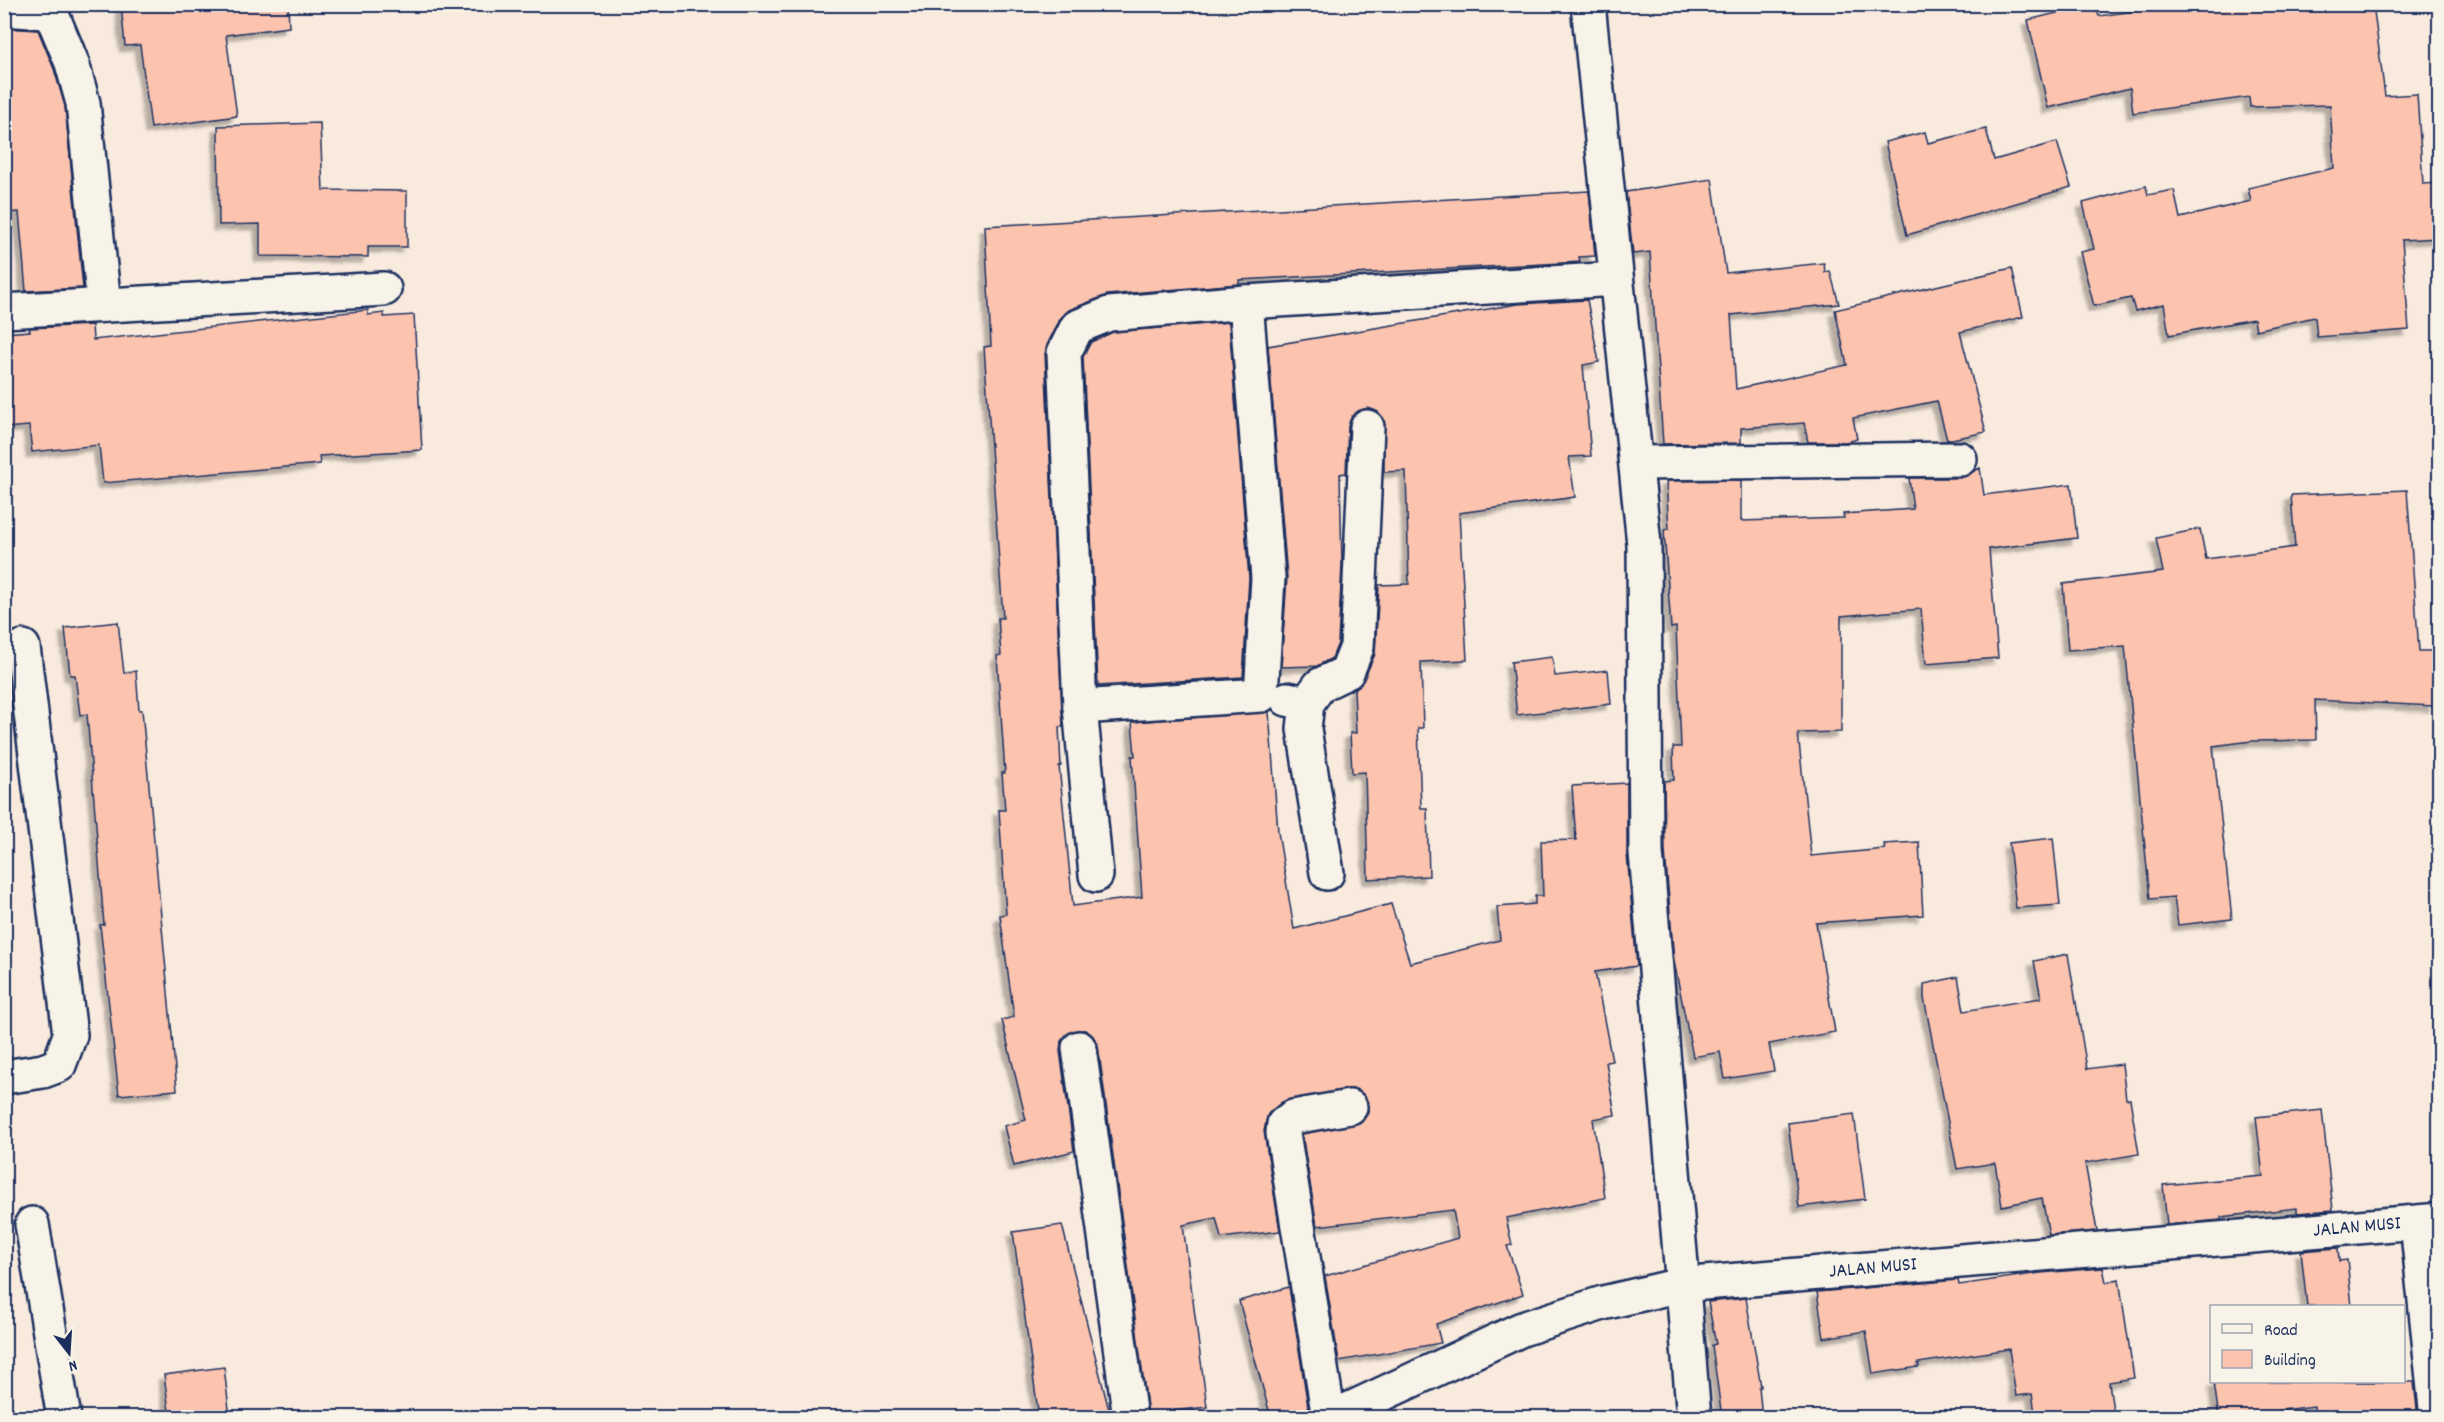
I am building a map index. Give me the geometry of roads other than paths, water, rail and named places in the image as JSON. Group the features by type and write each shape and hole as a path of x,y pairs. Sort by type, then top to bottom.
{"street":[{"path":"1588,4 1644,544 1646,852 1694,1418"},
{"path":"4,9 45,12 53,17 72,63 83,103 104,305"},
{"path":"1096,875 1080,707 1064,353 1077,327 1109,314 1246,302 1616,279"},
{"path":"4,311 384,289"},
{"path":"1246,302 1268,578 1261,695"},
{"path":"1327,873 1304,729 1307,703 1320,685 1347,672 1358,647 1367,427"},
{"path":"1636,463 1960,459"},
{"path":"4,1077 58,1065 70,1035 23,647"},
{"path":"1080,707 1261,695 1307,703"},
{"path":"1079,1048 1131,1418"},
{"path":"1330,1418 1282,1133 1284,1124 1293,1117 1350,1107"},
{"path":"2428,1221 2437,1418"},
{"name":"JALAN MUSI","path":"1330,1418 1522,1329 1604,1303 1681,1285 2428,1221"},
{"path":"32,1224 64,1418"}]}
